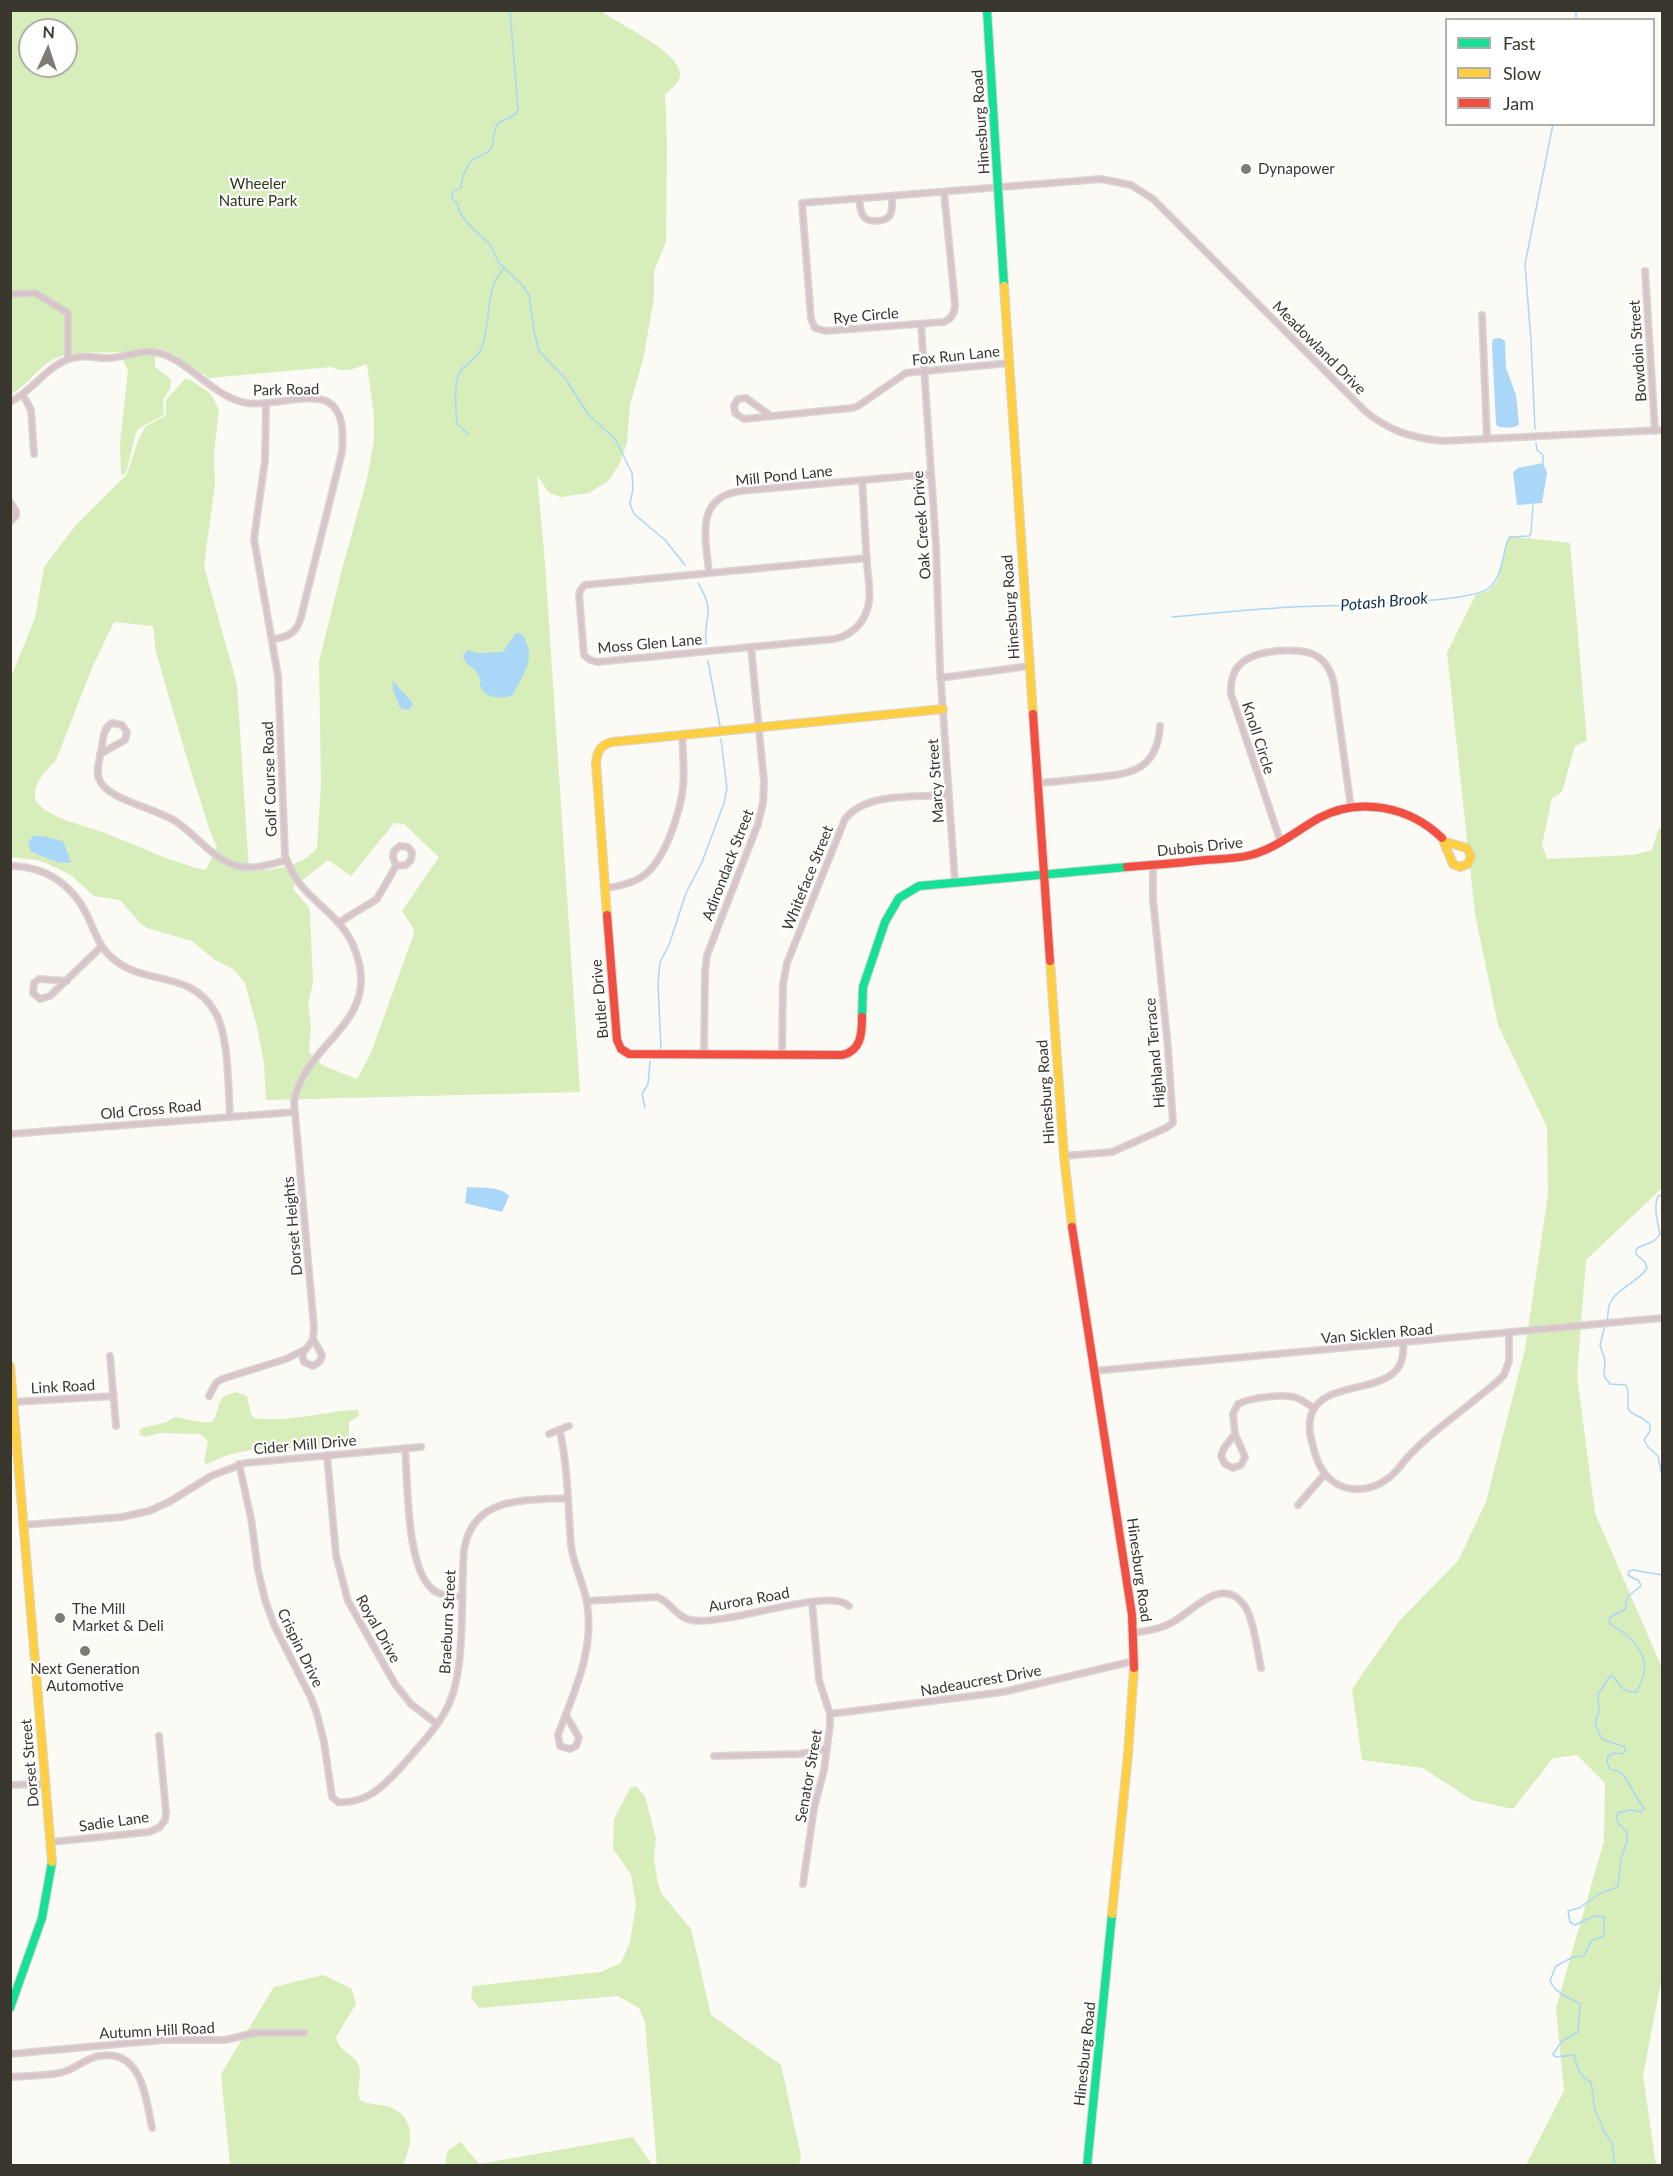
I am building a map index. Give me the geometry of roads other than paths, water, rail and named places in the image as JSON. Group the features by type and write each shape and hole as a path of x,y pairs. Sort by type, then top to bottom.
{"street":[{"name":"Hinesburg Road","path":"987,10 1043,875 1064,1156 1072,1227 1131,1605 1133,1633 1134,1661 1128,1754 1087,2166"},
{"name":"Meadowland Drive","path":"999,187 1101,179 1131,185 1142,191 1160,206 1348,395 1376,419 1398,432 1422,439 1443,441 1662,430"},
{"name":"Rye Circle","path":"944,192 955,310 951,318 946,321 921,324 824,331 817,329 812,324 802,203 999,187"},
{"path":"859,199 864,217 869,221 883,220 891,213 892,196"},
{"name":"Bowdoin Street","path":"1645,271 1655,431"},
{"path":"10,294 35,293 68,313 68,359 55,366 23,395 10,402"},
{"path":"1482,315 1487,438"},
{"name":"Oak Creek Drive","path":"921,324 939,602 940,678"},
{"name":"Park Road","path":"68,359 84,356 109,358 138,351 159,353 175,359 233,399 249,404 324,400 336,409 343,431 342,452 300,622 291,634 273,639"},
{"name":"Fox Run Lane","path":"771,416 746,398 738,399 733,407 736,415 741,418 771,416 855,407 906,373 1009,363"},
{"path":"23,395 31,410 34,454"},
{"name":"Golf Course Road","path":"266,404 265,460 254,538 278,676 284,841 287,860 294,877 302,888 338,923 350,940 358,962 360,979 353,1011 344,1026 314,1059 301,1078 296,1093 294,1112"},
{"name":"Mill Pond Lane","path":"709,573 706,519 710,509 719,498 728,493 931,474"},
{"name":"Moss Glen Lane","path":"862,480 867,558 869,591 867,609 858,625 850,633 834,639 597,662 584,655 579,595 580,589 585,585 867,558"},
{"path":"10,502 16,511 15,518 10,522"},
{"name":"Adirondack Street","path":"704,1055 707,955 758,824 763,803 764,773 751,647"},
{"name":"Knoll Circle","path":"1281,843 1232,694 1232,681 1236,670 1252,655 1262,652 1301,650 1314,654 1328,667 1334,684 1351,808"},
{"path":"940,678 1029,666"},
{"name":"Marcy Street","path":"940,678 955,882"},
{"name":"Butler Drive","path":"942,709 604,744 598,751 596,763 616,1036 619,1047 633,1054 844,1054 856,1048 860,1038 863,984 894,905 903,894 913,888 955,882 1043,875"},
{"path":"100,754 125,741 127,732 123,725 114,723 106,728 100,754 98,776 104,788 112,794 172,819 221,859 240,867 251,868 287,860"},
{"path":"1037,783 1107,776 1138,769 1154,753 1160,726"},
{"path":"605,888 639,879 654,867 662,855 683,797 685,771 682,735"},
{"name":"Whiteface Street","path":"782,1055 783,984 787,963 845,819 855,808 872,801 949,795"},
{"name":"Dubois Drive","path":"1043,875 1237,858 1263,852 1321,817 1351,808 1377,807 1401,812 1429,826 1446,842"},
{"name":"Highland Terrace","path":"1064,1156 1118,1150 1173,1123 1169,1057 1153,899 1153,865"},
{"path":"10,866 37,869 66,885 83,907 101,946 116,962 126,968 185,984 197,991 212,1007 220,1021 224,1037 230,1116"},
{"path":"338,923 376,899 396,866"},
{"path":"66,981 39,979 34,983 33,993 40,999 48,998 66,981 101,946"},
{"name":"Old Cross Road","path":"10,1134 294,1112"},
{"name":"Dorset Heights","path":"294,1112 314,1320 313,1339 321,1352 320,1361 313,1366 307,1364 303,1360 304,1350"},
{"name":"Van Sicklen Road","path":"1094,1371 1662,1318"},
{"path":"1403,1343 1402,1362 1392,1374 1330,1396 1314,1408 1310,1434 1317,1460 1325,1474 1337,1484 1353,1489 1366,1489 1384,1482 1417,1447 1507,1371 1509,1334"},
{"path":"209,1395 216,1383 222,1379 286,1359 304,1350 313,1339"},
{"path":"110,1356 116,1426"},
{"name":"Dorset Street","path":"10,1366 52,1862 48,1895 10,2008"},
{"name":"Link Road","path":"14,1402 114,1396"},
{"path":"1235,1434 1222,1453 1225,1464 1233,1468 1241,1465 1245,1457 1235,1434 1234,1410 1238,1404 1245,1401 1291,1397 1314,1408"},
{"path":"549,1434 569,1426"},
{"path":"560,1431 565,1456 573,1555 587,1601 590,1632 581,1673 566,1715 558,1740 562,1747 570,1749 576,1746 579,1738 566,1715"},
{"name":"Cider Mill Drive","path":"24,1525 142,1513 169,1502 211,1476 239,1464 421,1447"},
{"path":"405,1448 412,1536 420,1570 427,1583 436,1592 462,1597"},
{"name":"Royal Drive","path":"327,1455 334,1548 348,1601 395,1684 411,1704 437,1724"},
{"name":"Crispin Drive","path":"239,1464 249,1505 258,1570 265,1600 277,1632 314,1706 324,1742 332,1797 338,1803"},
{"path":"1298,1505 1325,1474"},
{"name":"Braeburn Street","path":"338,1803 365,1798 382,1787 437,1724 450,1702 456,1681 465,1545 471,1527 494,1507 507,1503 568,1498"},
{"path":"1133,1633 1171,1624 1212,1595 1228,1595 1236,1598 1248,1614 1261,1668"},
{"name":"Aurora Road","path":"587,1601 657,1597 666,1601 680,1616 694,1621 732,1617 812,1602 838,1600 849,1606"},
{"name":"Senator Street","path":"803,1884 814,1808 824,1770 830,1713 819,1680 812,1602"},
{"name":"Nadeaucrest Drive","path":"830,1713 1003,1692 1134,1661"},
{"name":"Sadie Lane","path":"51,1842 149,1832 160,1827 165,1820 166,1812 159,1736"},
{"path":"714,1756 800,1754 827,1749"},
{"path":"10,1785 45,1784"},
{"name":"Autumn Hill Road","path":"10,2054 173,2039 225,2040 254,2033 304,2033"},
{"path":"10,2077 59,2073 99,2056 118,2057 134,2068 141,2078 152,2128"}],"water":[{"path":"1500,338 1505,341 1506,368 1516,395 1519,424 1506,428 1497,426 1496,423 1492,346 1493,339"},
{"path":"1543,463 1547,473 1542,503 1517,505 1513,472 1518,468"},
{"path":"516,633 522,634 527,643 529,658 527,666 513,695 491,696 481,688 479,676 465,661 463,655 468,650 477,653 503,652"},
{"path":"393,681 412,702 409,710 400,708 393,691"},
{"path":"33,836 63,841 71,862 57,862 31,851 28,843"},
{"path":"467,1187 490,1188 505,1193 509,1196 502,1212 465,1203"}],"waterway":[{"path":"510,10 518,110 516,114 497,124 492,146 487,153 471,160 463,176 461,187 452,193 452,198 458,204 459,212 471,227 490,244 499,263 529,295 539,351 565,378 588,414 615,439 632,473 633,489 630,504 634,514 665,540 685,565"},
{"name":"Potash Brook","path":"1576,10 1576,18"},
{"name":"Potash Brook","path":"1535,429 1525,264 1553,126"},
{"path":"468,434 457,424 455,395 457,379 462,369 480,352 486,332 492,291 495,281 504,268"},
{"name":"Potash Brook","path":"1536,443 1537,450 1543,455 1543,463"},
{"name":"Potash Brook","path":"1172,617 1277,608 1423,601 1476,594 1489,588 1496,579 1510,537 1529,536 1531,533 1533,505"},
{"path":"698,583 708,608 706,644"},
{"path":"708,661 720,726"},
{"path":"661,1049 658,984 660,962 669,945 686,893 702,862 724,803 727,789 721,739"},
{"path":"645,1108 642,1094 648,1084 650,1061"},
{"path":"1607,1321 1612,1300 1647,1268 1645,1262 1636,1254 1636,1249 1652,1242 1660,1234 1656,1206 1658,1196 1662,1195"},
{"path":"1605,1325 1600,1345 1605,1360 1604,1376 1610,1384 1626,1385 1628,1409 1650,1425 1650,1431 1644,1440 1658,1456 1662,1476"},
{"path":"1615,2166 1612,2143 1595,2110 1591,2082 1581,2074 1574,2055 1555,2057 1553,2054 1562,2041 1578,2032 1580,2004 1559,1992 1550,1981 1556,1966 1573,1957 1584,1956 1591,1941 1604,1936 1604,1917 1594,1916 1575,1925 1570,1922 1568,1911 1579,1908 1601,1893 1618,1887 1621,1858 1627,1842 1627,1832 1617,1822 1618,1813 1630,1810 1641,1812 1644,1809 1624,1776 1610,1769 1607,1762 1608,1756 1614,1753 1623,1754 1625,1747 1602,1739 1595,1724 1599,1711 1598,1694 1610,1676 1613,1676 1625,1690 1636,1692 1644,1675 1644,1660 1637,1646 1609,1622 1610,1617 1625,1610 1627,1597 1641,1586 1639,1581 1628,1575 1629,1571 1662,1575"}],"place":[{"name":"Dynapower","path":"1246,169"},
{"name":"The Mill Market & Deli","path":"60,1618"},
{"name":"Next Generation Automotive","path":"85,1651"}],"park label":[{"name":"Wheeler Nature Park","path":"258,192"}]}
